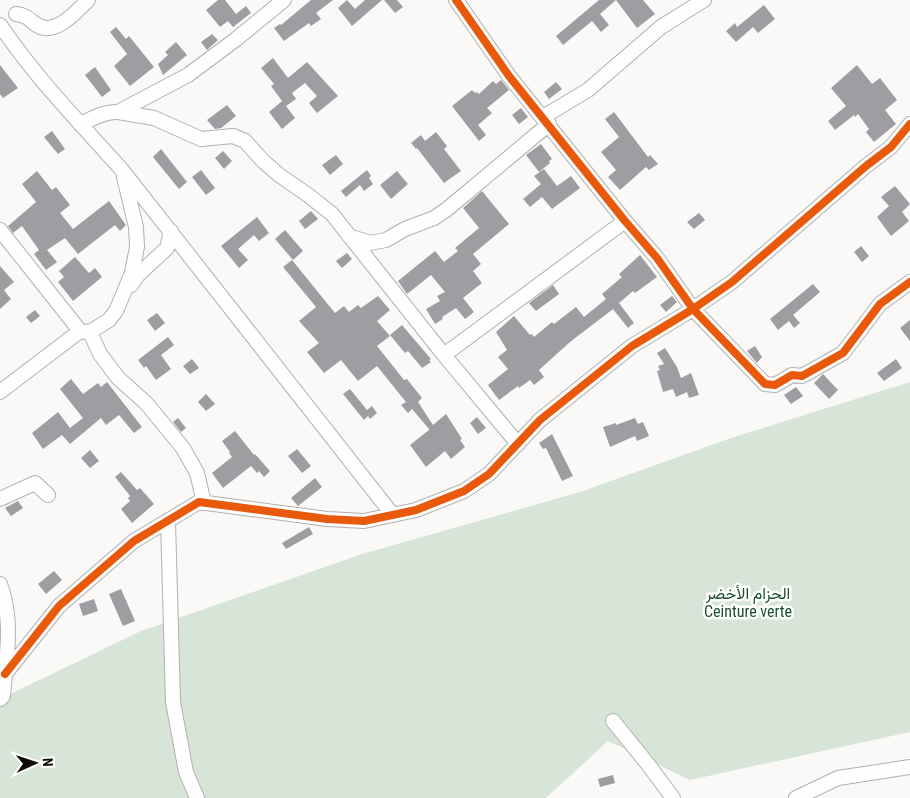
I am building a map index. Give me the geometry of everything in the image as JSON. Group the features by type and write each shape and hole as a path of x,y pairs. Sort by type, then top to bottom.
{"street":[{"path":"16,14 31,18 34,23 48,28 60,25 88,0"},
{"path":"118,112 188,75 284,0"},
{"path":"456,0 509,76 657,258 693,309 765,384 775,385 792,376 802,376 843,353 880,304 910,282"},
{"path":"349,236 370,243 386,240 434,218 446,210 546,121 588,90 661,28 704,0"},
{"path":"0,25 16,48 80,124 122,170 392,514"},
{"path":"80,124 104,114 118,112 154,118 201,139 233,136 245,140 263,161 332,214 444,355 518,444"},
{"path":"5,674 59,606 134,540 199,502 327,519 364,520 416,510 464,490 489,474 540,420 632,346 693,309 732,282 866,166 891,147 910,124"},
{"path":"0,392 85,332 109,320 116,311 132,273 137,247 133,207 122,170"},
{"path":"444,355 625,221"},
{"path":"0,230 85,332 118,378 146,402 183,448 197,473 204,503"},
{"path":"119,302 138,275 167,248 170,231"},
{"path":"0,499 35,483 48,495"},
{"path":"168,521 172,702 186,772 197,798"},
{"path":"0,584 4,594 9,638 3,696 0,699"},
{"path":"613,721 672,798"},
{"path":"796,798 838,778 910,768"}],"green space":[{"name":"الحزام الأخضر Ceinture verte","path":"910,382 910,732 690,780 608,741 546,798 0,798 0,699 141,631 362,554 580,492 731,438"}],"building":[{"path":"218,0 225,0 236,14 246,6 251,13 233,27 228,21 220,27 206,10"},
{"path":"311,0 333,0 316,13 321,19 311,26 309,23 284,41 274,28 281,25"},
{"path":"347,0 355,9 365,0 382,0 352,26 338,8"},
{"path":"384,0 397,0 403,7 395,13"},
{"path":"599,0 616,0 600,14 609,25 601,32 592,21 563,45 556,36"},
{"path":"616,0 643,0 655,14 637,28"},
{"path":"764,5 775,19 758,33 753,27 736,42 726,31 735,23 737,27"},
{"path":"116,27 126,39 129,36 154,67 130,86 114,66 127,54 110,32"},
{"path":"212,34 218,40 207,50 201,42"},
{"path":"176,42 187,55 163,75 158,64 168,55 165,52"},
{"path":"273,58 288,78 307,62 338,96 317,113 309,103 317,96 305,83 292,93 296,99 286,106 295,118 282,129 269,112 282,101 271,86 274,84 261,68"},
{"path":"0,65 18,88 3,98 0,94"},
{"path":"857,65 872,84 880,78 897,100 885,110 896,124 874,142 866,132 869,129 858,114 835,130 828,121 846,106 831,88"},
{"path":"95,67 111,90 102,97 85,75"},
{"path":"501,80 509,90 487,108 492,113 478,125 486,135 479,141 452,106 472,90 479,94 493,81 496,84"},
{"path":"556,82 562,89 549,99 544,92"},
{"path":"227,105 236,116 221,128 215,129 207,120"},
{"path":"521,108 528,117 519,124 512,115"},
{"path":"614,112 648,157 650,155 658,164 649,170 646,167 620,190 608,177 616,170 601,152 619,137 605,119"},
{"path":"52,131 65,149 58,154 44,137"},
{"path":"436,132 447,146 444,149 461,171 444,183 411,143 421,135 425,141"},
{"path":"541,144 552,159 539,172 526,155"},
{"path":"161,149 187,182 179,189 153,157"},
{"path":"223,151 232,161 224,169 215,158"},
{"path":"336,155 343,164 330,175 322,165"},
{"path":"544,169 557,186 571,176 580,188 552,209 542,197 530,207 523,199 541,184 534,176"},
{"path":"201,170 215,188 206,195 192,177"},
{"path":"367,170 373,184 364,191 360,185 346,197 341,191"},
{"path":"37,171 52,190 56,187 70,205 60,213 73,229 109,201 126,225 120,231 115,225 78,254 65,238 47,250 57,262 46,270 34,254 39,250 22,226 13,233 8,226 36,202 22,184"},
{"path":"397,171 408,184 391,199 380,185"},
{"path":"895,186 910,204 902,212 909,221 891,236 877,217 889,206 881,197"},
{"path":"482,191 509,224 473,254 481,264 473,271 482,283 463,298 474,312 465,319 456,308 435,324 426,309 440,301 437,296 445,292 431,275 407,294 398,281 435,251 444,262 458,251 455,248 479,228 463,208"},
{"path":"311,211 318,219 305,229 299,221"},
{"path":"699,213 705,220 694,229 687,222"},
{"path":"257,217 269,233 259,241 254,235 238,249 248,260 239,268 221,246"},
{"path":"285,230 303,251 293,260 275,239"},
{"path":"861,246 869,256 862,262 854,252"},
{"path":"347,253 352,259 342,268 336,261"},
{"path":"640,255 657,277 635,293 633,291 619,303 634,323 628,328 613,309 570,342 539,370 544,377 534,385 530,380 499,400 488,385 508,369 498,357 507,350 496,332 514,316 530,335 532,334 534,337 552,322 554,324 576,307 584,317 606,299 602,294 622,277 619,274"},
{"path":"75,257 89,273 95,268 102,277 73,301 58,282 64,277 59,271"},
{"path":"292,260 335,313 344,306 349,312 358,305 361,308 378,296 390,310 377,321 390,336 377,346 404,380 407,379 422,398 418,402 433,425 446,414 465,447 451,459 445,451 426,467 410,445 429,429 412,409 408,413 401,405 406,402 377,366 358,381 341,360 324,373 307,352 319,343 299,321 316,307 283,267"},
{"path":"0,266 14,282 4,290 11,299 0,309"},
{"path":"813,284 820,292 793,315 800,323 794,328 789,321 778,330 770,319"},
{"path":"553,285 559,294 536,311 529,303"},
{"path":"672,296 677,302 666,312 660,305"},
{"path":"35,310 40,316 31,323 26,317"},
{"path":"157,313 165,323 155,331 147,320"},
{"path":"910,320 910,341 900,328"},
{"path":"402,325 431,359 429,360 431,362 422,368 408,351 405,353 390,335"},
{"path":"168,337 174,345 161,355 171,369 156,380 146,366 144,368 138,360"},
{"path":"755,346 762,357 757,363 747,351"},
{"path":"665,348 677,367 681,378 691,373 699,395 689,398 687,392 676,397 673,389 663,392 657,371 660,370 658,366 664,364 657,353"},
{"path":"192,359 199,368 190,374 183,366"},
{"path":"896,359 902,368 884,381 877,373"},
{"path":"823,374 838,390 829,399 814,383"},
{"path":"71,379 83,394 98,383 101,387 107,382 142,427 134,433 119,415 106,425 101,418 70,444 62,435 43,449 32,433 58,412 70,428 83,418 60,389"},
{"path":"796,387 803,396 791,404 784,395"},
{"path":"350,389 367,410 372,406 377,413 370,419 368,416 364,420 343,394"},
{"path":"206,394 215,404 206,411 198,402"},
{"path":"477,417 486,428 478,434 470,423"},
{"path":"178,418 186,428 181,432 173,422"},
{"path":"635,418 638,424 643,422 649,436 637,441 635,436 610,447 603,427 616,423 616,425"},
{"path":"235,431 254,455 270,471 264,477 251,466 223,488 212,473 232,457 222,441"},
{"path":"552,434 573,476 562,481 546,448 543,449 539,443"},
{"path":"297,449 311,466 302,473 288,456"},
{"path":"90,450 99,461 90,468 81,458"},
{"path":"121,472 137,490 140,488 154,504 132,523 121,509 130,501 128,498 130,496 115,477"},
{"path":"315,478 322,487 298,506 291,498"},
{"path":"18,501 23,508 11,516 5,508"},
{"path":"309,527 313,534 286,549 282,543"},
{"path":"54,571 62,580 46,594 38,584"},
{"path":"121,589 135,621 123,626 109,594"},
{"path":"94,599 98,611 83,616 79,604"},
{"path":"613,775 615,783 600,787 598,779"}],"cycle path":[{"path":"456,0 509,76 657,258 693,309 732,282 866,166 891,147 910,124"},
{"path":"5,674 59,606 134,541 199,502 327,519 364,521 416,510 464,491 489,474 540,420 632,346 693,309 765,384 775,385 792,375 802,376 843,353 880,304 910,282"}]}
